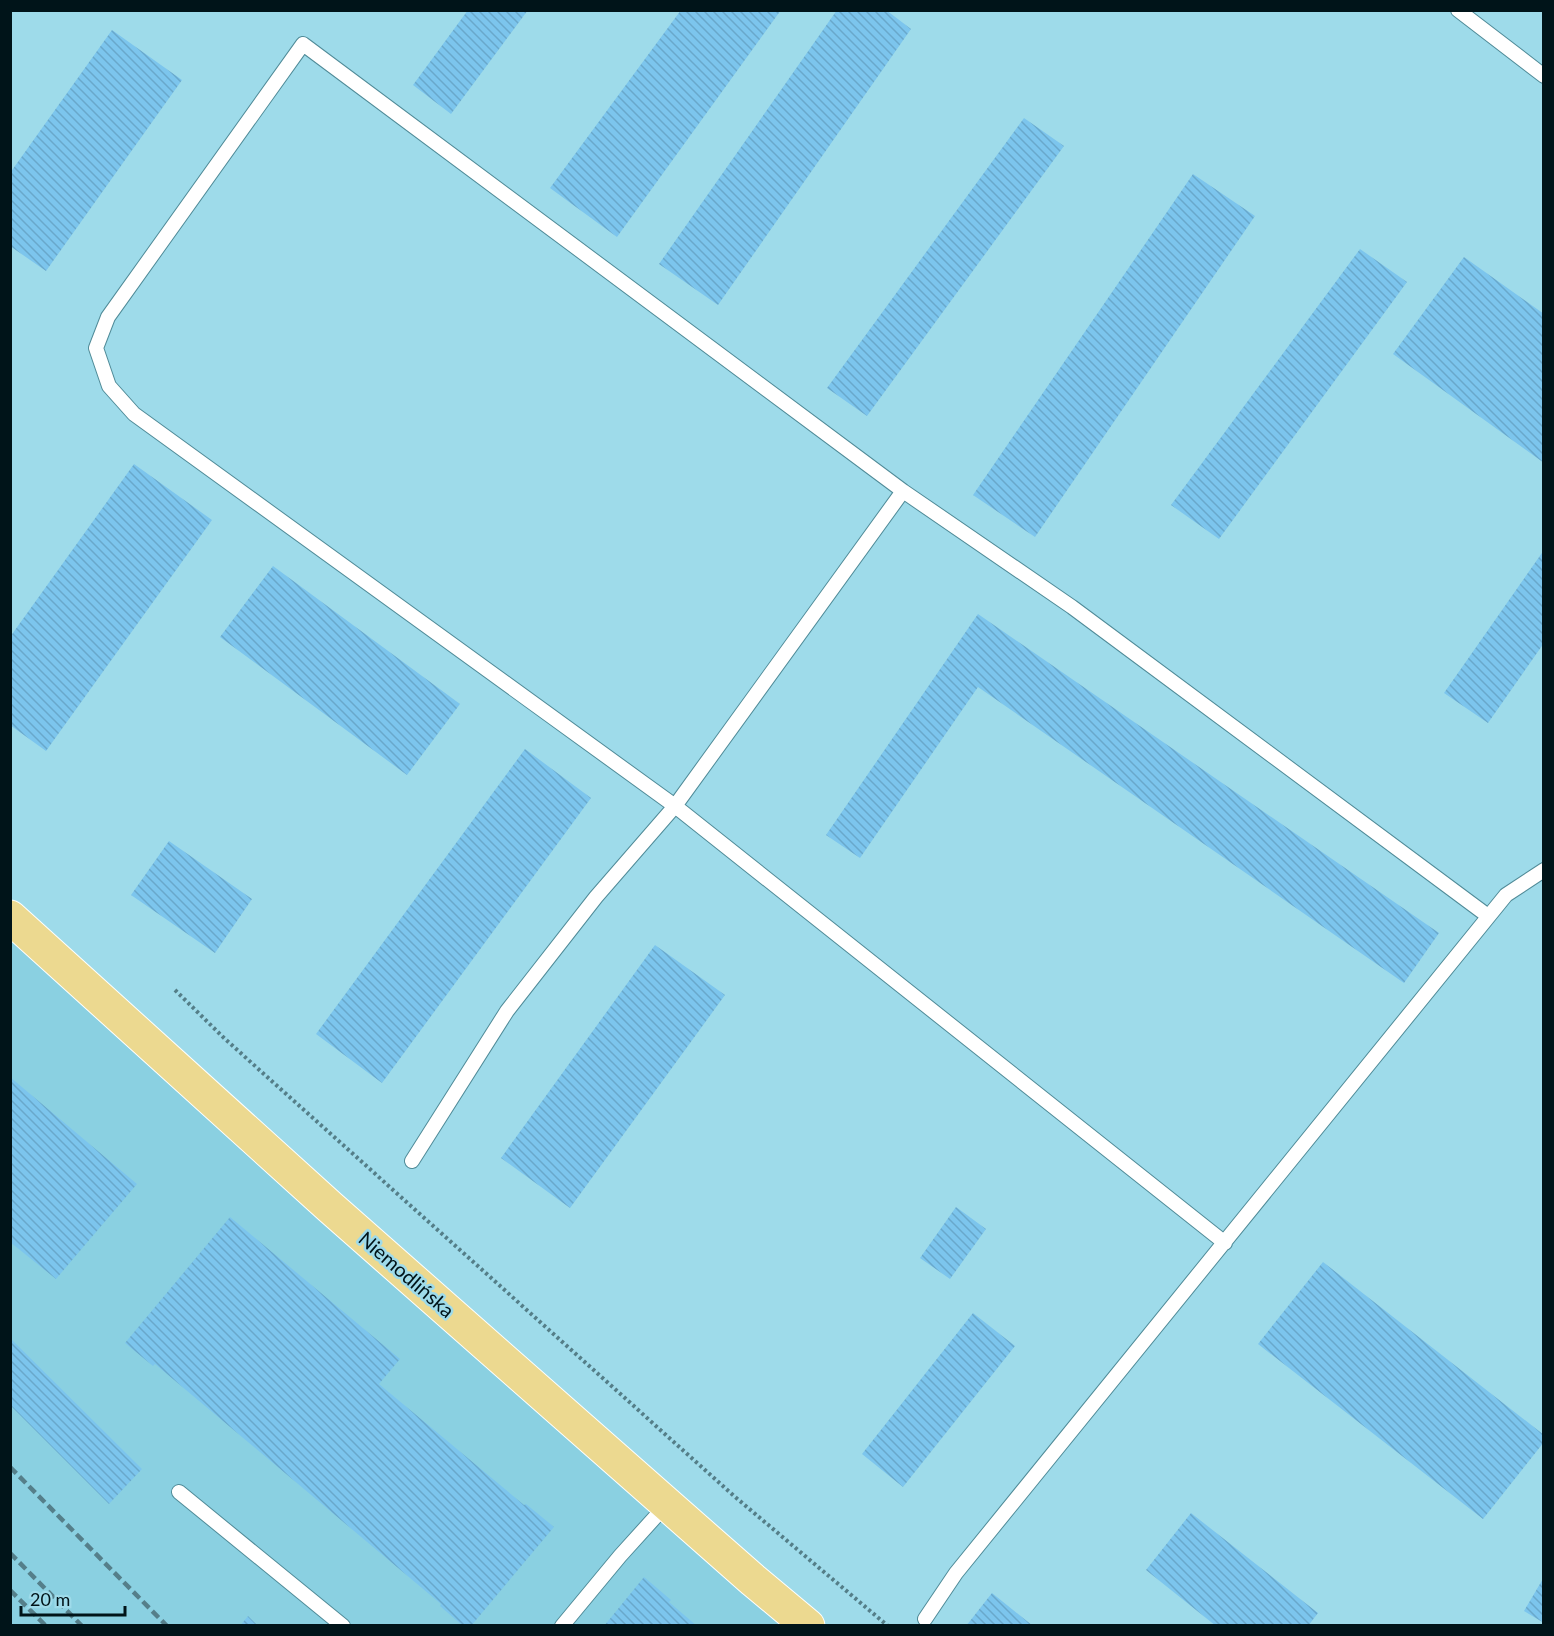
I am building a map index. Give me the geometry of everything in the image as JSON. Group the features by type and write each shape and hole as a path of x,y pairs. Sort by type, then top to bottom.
{"main road":[{"name":"Niemodlińska","path":"10,917 330,1207 808,1626"}],"lane":[{"path":"1458,10 1544,76"},
{"path":"1225,1243 675,806 134,414 109,386 96,348 108,316 303,44 903,491 1072,607 1488,916"},
{"path":"412,1161 507,1011 596,897 675,806 903,491"},
{"path":"926,1619 956,1573 1488,916 1506,895 1544,870"},
{"path":"179,1492 343,1626"},
{"path":"562,1626 667,1504"}],"path":[{"path":"174,990 225,1039 734,1496 888,1626"}],"shaded area":[{"path":"10,917 808,1625 11,1625"}],"building":[{"path":"468,10 528,10 451,114 413,85"},
{"path":"681,10 781,10 617,237 550,188"},
{"path":"837,10 886,10 911,29 718,305 659,264"},
{"path":"112,30 182,80 46,271 10,246 10,173"},
{"path":"1024,118 1064,146 867,416 827,388"},
{"path":"1193,174 1255,216 1035,537 973,495"},
{"path":"1360,249 1407,282 1219,539 1171,505"},
{"path":"1464,257 1544,314 1544,463 1393,354"},
{"path":"134,464 212,520 46,751 10,725 10,637"},
{"path":"1544,550 1544,643 1488,723 1444,693"},
{"path":"273,566 460,704 407,775 220,637"},
{"path":"978,614 1439,933 1404,983 978,687 860,858 826,835"},
{"path":"525,749 591,798 382,1083 316,1034"},
{"path":"169,841 252,899 215,953 131,895"},
{"path":"655,945 725,995 570,1208 501,1158"},
{"path":"10,1077 137,1184 56,1279 10,1242"},
{"path":"956,1207 986,1229 950,1279 920,1258"},
{"path":"230,1217 400,1359 379,1384 524,1505 526,1504 554,1527 471,1626 463,1626 440,1606 441,1604 155,1364 153,1366 125,1343"},
{"path":"1323,1262 1544,1435 1544,1442 1483,1519 1258,1344"},
{"path":"973,1313 1015,1346 903,1487 862,1454"},
{"path":"10,1338 142,1469 109,1504 10,1405"},
{"path":"1191,1513 1318,1613 1308,1626 1216,1626 1146,1570"},
{"path":"644,1577 671,1600 669,1602 697,1626 604,1626"},
{"path":"1544,1577 1544,1623 1524,1611"},
{"path":"992,1593 1033,1626 966,1626"},
{"path":"248,1616 258,1626 240,1626"}],"railway":[{"path":"10,1467 167,1626"},
{"path":"10,1553 82,1626"},
{"path":"10,1590 46,1626"}]}
